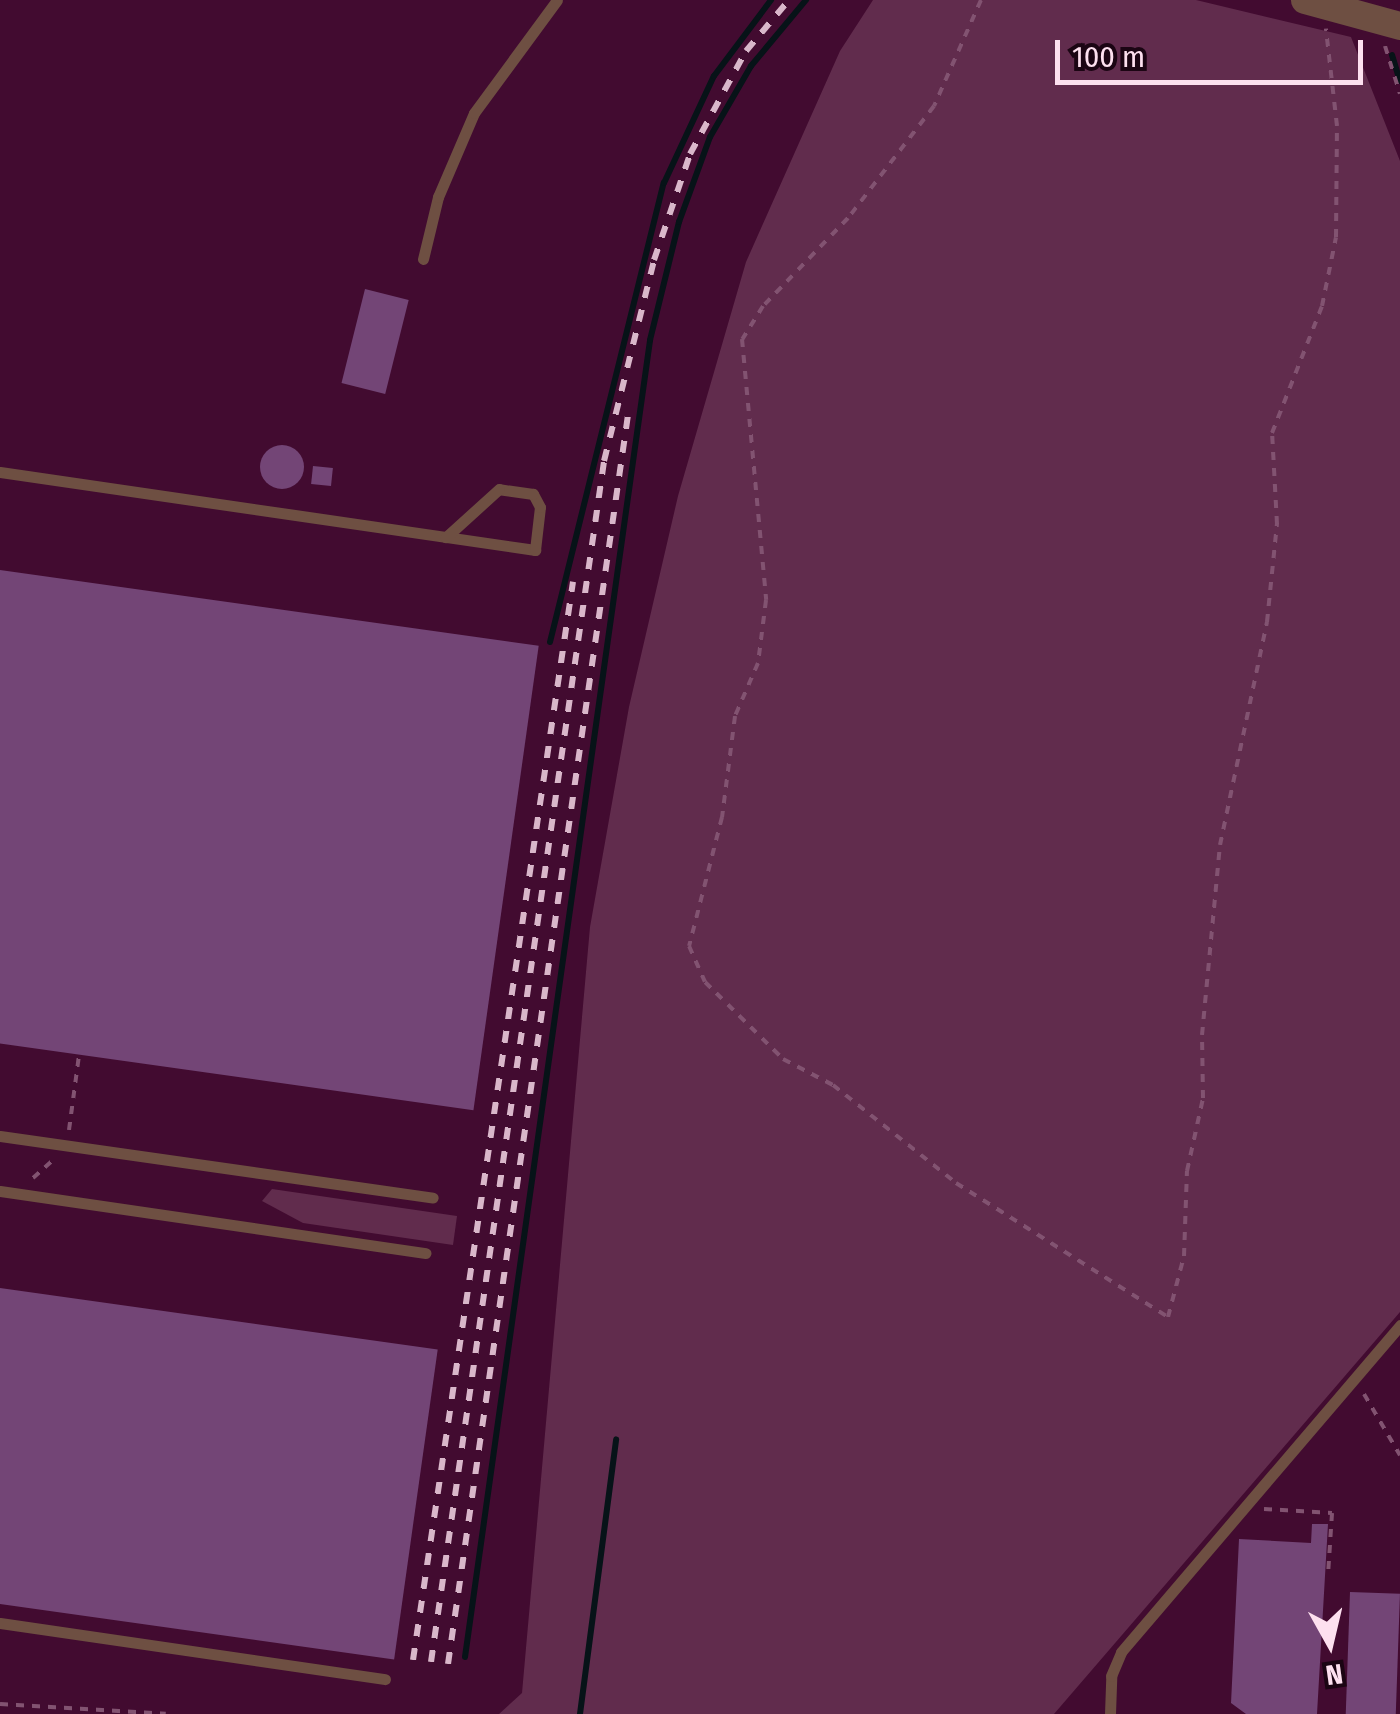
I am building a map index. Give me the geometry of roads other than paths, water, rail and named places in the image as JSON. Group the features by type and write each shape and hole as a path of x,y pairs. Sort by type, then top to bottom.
{"street":[{"path":"1314,2 1400,26"}],"lane":[{"path":"423,258 438,197 474,112 557,0"},
{"path":"0,472 535,550 540,507 534,494 499,489 446,537"},
{"path":"0,1136 433,1198"},
{"path":"0,1192 426,1253"},
{"path":"1110,1714 1111,1676 1122,1652 1400,1325"},
{"path":"0,1623 386,1679"}],"waterway":[{"path":"550,642 664,183 714,76 771,0"},
{"path":"465,1657 650,340 679,222 710,137 751,66 806,0"},
{"path":"1392,55 1400,81"},
{"path":"580,1714 616,1439"}],"railway":[{"path":"431,1662 604,461 654,260 690,154 746,51 789,0"},
{"path":"448,1664 628,415"},
{"path":"413,1660 573,582"}]}
